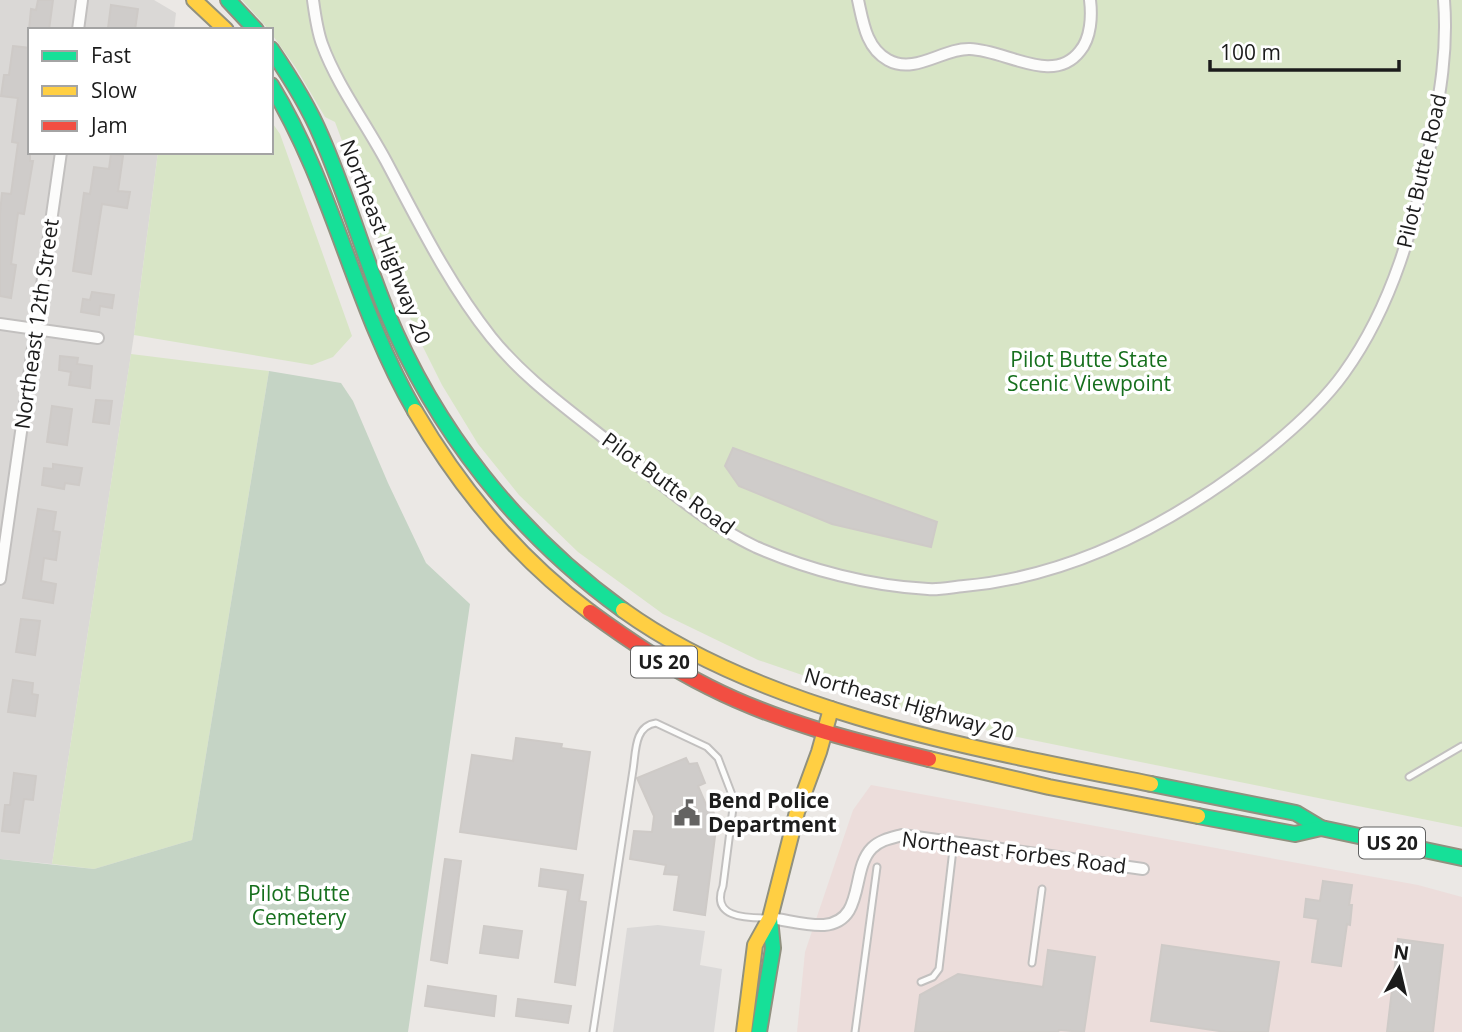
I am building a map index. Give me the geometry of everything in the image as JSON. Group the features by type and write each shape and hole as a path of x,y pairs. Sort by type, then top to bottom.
{"main road":[{"path":"194,0 224,28"},
{"path":"228,0 254,28"},
{"name":"Northeast Highway 20","path":"273,52 317,127 388,317 435,410 489,485 535,535 621,609 669,640 720,666 831,709 1021,759 1296,813 1321,828 1462,858"},
{"name":"Northeast Highway 20","path":"273,88 307,146 375,332 412,406 454,473 493,520 545,573 592,614 653,656 709,688 824,733 1025,783 1295,834 1321,828"},
{"path":"744,1032 755,945 770,918 797,812 831,709"},
{"path":"759,1032 773,948 770,918"}],"street":[{"path":"78,28 82,0"},
{"name":"Pilot Butte Road","path":"313,0 318,32 334,69 439,262 490,335 523,374 693,508 752,545 813,569 931,589 991,584 1045,571 1104,551 1168,519 1226,482 1290,432 1342,376 1376,320 1402,256 1421,193 1443,78 1447,32 1444,0"},
{"path":"858,0 866,33 876,51 891,62 927,61 954,50 970,48 1039,66 1059,66 1071,62 1083,48 1088,36 1090,0"},
{"name":"Northeast 12th Street","path":"0,579 61,154"},
{"path":"0,324 98,338"},
{"name":"Northeast Forbes Road","path":"770,918 816,924 832,923 840,919 854,900 861,863 871,849 883,840 902,835 1143,869"}],"lane":[{"path":"593,1032 633,770 640,732 648,724 656,723 706,747 718,758 734,805 723,886 719,895 722,906 728,913 748,918 770,918"},
{"path":"1409,777 1462,746"},
{"path":"921,982 933,977 939,969 954,841"},
{"path":"855,1032 877,867"},
{"path":"1032,962 1042,889"}],"shaded area":[{"path":"0,0 154,0 176,13 174,28 28,28 28,154 158,154 134,335 52,864 0,859"},
{"path":"871,785 1418,885 1462,897 1462,1032 797,1032 805,952 853,810"},
{"path":"658,925 705,931 700,965 722,969 714,1032 613,1032 627,928"}],"green space":[{"name":"Pilot Butte State Scenic Viewpoint","path":"242,0 1462,0 1462,827 997,733 881,702 758,660 663,614 578,552 519,495 478,444 442,385 421,343 395,283 335,122 325,117 273,36 273,28 267,28"},
{"path":"273,124 280,134 352,336 333,357 312,365 134,335 158,154 273,154"},
{"path":"131,354 269,371 192,840 94,869 52,864"},
{"name":"Pilot Butte Cemetery","path":"269,371 341,383 353,401 426,563 470,604 408,1032 0,1032 0,859 94,869 192,840"}],"building":[{"path":"38,0 53,0 49,28 29,28 31,9 36,10"},
{"path":"111,5 138,9 135,28 108,28"},
{"path":"13,46 28,48 28,154 30,161 33,161 24,214 18,213 11,264 16,265 11,298 0,296 2,193 11,194 18,143 12,142 18,98 1,96 4,75 9,75"},
{"path":"111,154 123,156 118,191 130,192 127,208 102,204 91,274 73,271 84,193 90,194 94,167 109,169"},
{"path":"92,292 114,295 112,308 100,306 99,315 81,312 83,299 90,300"},
{"path":"60,356 78,358 77,364 92,366 90,388 69,385 71,372 59,370"},
{"path":"96,400 112,401 109,424 93,422"},
{"path":"52,406 72,409 67,445 47,442"},
{"path":"733,448 937,522 931,547 832,524 739,486 725,466"},
{"path":"53,464 82,468 79,485 65,483 64,489 42,485 44,468 53,469"},
{"path":"38,509 56,512 53,531 60,532 56,560 44,558 41,581 56,584 53,603 23,598"},
{"path":"21,619 40,621 35,655 16,652"},
{"path":"13,680 33,683 32,694 38,695 35,716 8,712"},
{"path":"516,738 562,744 561,748 590,752 576,849 460,832 472,755 513,761"},
{"path":"686,758 689,764 697,763 705,783 698,786 707,807 711,806 717,821 705,915 674,910 679,875 664,874 666,865 630,859 634,831 652,832 654,816 637,778"},
{"path":"14,773 36,776 33,800 24,799 19,833 2,831 5,805 10,805"},
{"path":"445,859 461,861 447,963 431,960"},
{"path":"541,869 583,875 579,901 586,902 575,985 555,982 568,890 539,886"},
{"path":"1323,881 1352,885 1350,925 1347,924 1341,966 1312,962 1318,919 1304,917 1306,899 1320,901"},
{"path":"484,926 522,931 518,958 480,953"},
{"path":"1398,939 1443,945 1433,1032 1387,1032"},
{"path":"1162,945 1279,962 1268,1032 1226,1032 1151,1021"},
{"path":"1048,950 1095,957 1084,1032 915,1032 920,995 958,974 1043,987"},
{"path":"428,986 496,996 494,1016 425,1006"},
{"path":"518,999 571,1006 568,1023 516,1016"}],"traffic: fast":[{"path":"228,0 254,28"},
{"path":"273,52 316,125 386,310 429,397 455,438 515,513 549,548 623,610"},
{"path":"273,89 293,124 376,330 415,411"},
{"path":"1151,784 1296,813 1321,828 1462,858"},
{"path":"1198,816 1295,834 1321,828"},
{"path":"759,1032 773,948 770,919"}],"traffic: slow":[{"path":"194,0 224,28"},
{"path":"415,411 451,467 493,520 539,569 590,612"},
{"path":"623,610 680,646 742,676 808,701 947,741 1151,784"},
{"path":"744,1032 755,945 770,918 797,812 831,709"},
{"path":"929,759 1049,787 1198,816"}],"traffic: jam":[{"path":"590,612 663,661 735,699 817,729 929,759"}],"place":[{"name":"Bend Police Department","path":"687,813"}]}
